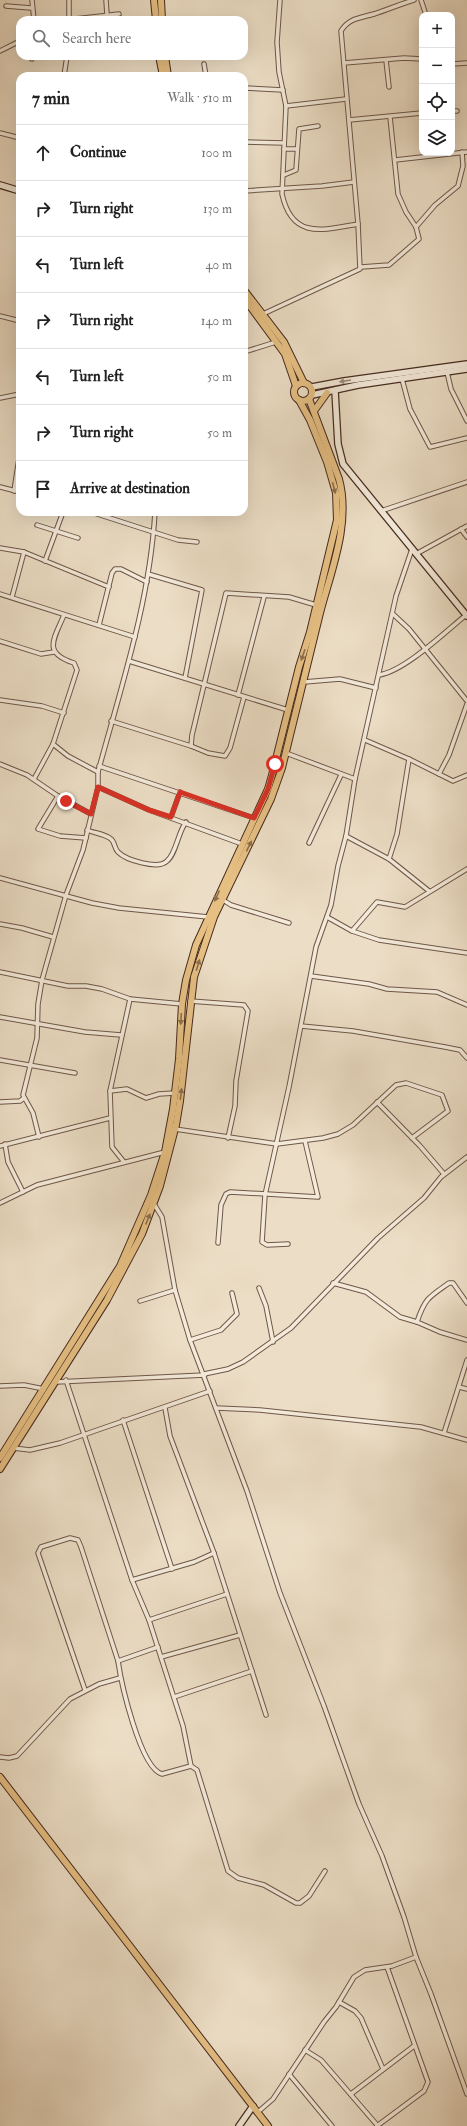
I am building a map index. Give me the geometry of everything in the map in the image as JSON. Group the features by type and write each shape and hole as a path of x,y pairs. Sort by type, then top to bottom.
{"main road":[{"path":"154,0 156,16"},
{"path":"161,0 162,16"},
{"path":"160,60 162,72"},
{"path":"166,60 167,72"},
{"path":"0,185 16,190"},
{"path":"0,1458 120,1266 146,1208 165,1152 175,1093 182,1004 186,980 196,945 208,917 268,789 299,667 310,632 335,529 338,507 327,462 310,420 295,395 296,386 288,360 276,342 274,333 263,314 248,295"},
{"path":"248,303 291,353 304,383 312,387 344,381 467,364"},
{"path":"299,400 304,401 311,397 335,391 467,369"},
{"path":"296,386 304,383"},
{"path":"0,1469 122,1274 142,1234 154,1204 169,1156 180,1101 190,1001 194,977 207,934 271,799 286,753 343,514 340,485 314,410 311,397 312,387"},
{"path":"335,391 338,444 343,464 380,512 466,616"},
{"path":"314,410 327,393"},
{"path":"0,1777 268,2126"},
{"path":"239,2126 253,2106"}],"street":[{"path":"32,0 31,8 33,16"},
{"path":"68,0 68,16"},
{"path":"106,0 107,15"},
{"path":"280,0 277,42 279,72 286,106 284,189 282,194 284,202 292,218 300,225 310,229 319,230 358,224"},
{"path":"361,267 340,31 345,24 358,18 373,15 414,0"},
{"path":"421,0 425,12"},
{"path":"6,6 31,8"},
{"path":"103,16 119,14"},
{"path":"0,51 16,43"},
{"path":"344,63 419,59"},
{"path":"65,72 66,60"},
{"path":"386,60 389,87"},
{"path":"455,64 467,63"},
{"path":"204,64 205,72"},
{"path":"248,88 282,90"},
{"path":"286,106 346,99"},
{"path":"349,120 419,114"},
{"path":"263,314 315,291 360,269 361,267 389,265 419,239 416,226 406,212 398,194 390,117"},
{"path":"284,175 296,170 296,149 299,129 318,126"},
{"path":"0,133 16,137"},
{"path":"248,142 284,143"},
{"path":"284,149 296,149"},
{"path":"416,226 435,205 458,186 463,166 462,152"},
{"path":"395,160 467,152"},
{"path":"248,191 354,182"},
{"path":"0,316 16,320"},
{"path":"248,351 276,342"},
{"path":"447,372 451,389 467,421"},
{"path":"402,379 410,409 428,445 434,448 467,438"},
{"path":"0,398 16,395"},
{"path":"0,486 14,491 16,478"},
{"path":"380,512 467,482"},
{"path":"45,561 62,516"},
{"path":"105,516 178,540 197,542"},
{"path":"39,1137 34,1113 24,1098 29,1066 37,1038 37,1023 42,980 66,895 86,838 98,787 99,766 135,637 147,582 155,516"},
{"path":"37,525 78,538"},
{"path":"288,1244 267,1246 262,1242 265,1195 277,1144 316,947 331,905 338,866 346,836 355,779 365,740 396,596 407,557 414,552 467,526"},
{"path":"461,529 467,537"},
{"path":"0,548 24,552 109,586"},
{"path":"12,597 24,552"},
{"path":"99,626 115,569 120,569 147,582"},
{"path":"148,574 202,590 185,678"},
{"path":"191,746 226,593 264,597 289,597 316,605"},
{"path":"0,594 135,637"},
{"path":"238,695 264,597"},
{"path":"34,779 52,744 64,713 77,667 74,663 59,657 54,652 54,639 64,614"},
{"path":"393,614 425,649 467,702 449,755 438,774"},
{"path":"379,675 394,671 425,649 466,616"},
{"path":"0,641 41,654 54,652"},
{"path":"129,661 289,710"},
{"path":"304,682 340,679 376,688"},
{"path":"111,721 191,746 208,753 225,756 230,748 244,697"},
{"path":"0,700 42,706 64,713"},
{"path":"365,740 409,759 455,782 467,774"},
{"path":"52,744 68,756 98,772"},
{"path":"286,753 355,779"},
{"path":"389,859 397,834 409,759"},
{"path":"0,764 34,779 58,796 91,814"},
{"path":"99,766 254,818"},
{"path":"309,843 341,775"},
{"path":"98,787 149,810 186,822 242,844"},
{"path":"171,817 180,792"},
{"path":"58,796 38,829 60,836 86,838"},
{"path":"87,830 109,838 115,845 118,853 152,866 162,865 168,861 186,822"},
{"path":"346,836 389,859 429,891"},
{"path":"352,931 377,902 403,907 467,869"},
{"path":"0,878 119,908 208,917"},
{"path":"223,900 232,905 289,923"},
{"path":"327,917 352,931 379,940 467,954"},
{"path":"0,924 22,928 53,937"},
{"path":"0,972 68,986 97,988 130,998 182,1004"},
{"path":"311,976 369,984 388,989 437,992 467,1005"},
{"path":"124,1162 112,1147 110,1091 130,998"},
{"path":"190,1001 244,1005 248,1011 236,1082 235,1106 228,1138"},
{"path":"0,1017 85,1032 121,1035"},
{"path":"301,1026 353,1031 460,1050 467,1058"},
{"path":"0,1060 75,1073"},
{"path":"175,1129 277,1144 305,1141 338,1134 353,1125 396,1085 402,1083 442,1094 448,1111 412,1138"},
{"path":"110,1091 127,1089 146,1098 159,1094 175,1093"},
{"path":"0,1102 20,1101 24,1098"},
{"path":"377,1102 444,1174"},
{"path":"0,1146 110,1118"},
{"path":"218,1243 221,1205 226,1194 230,1192 318,1197 305,1141"},
{"path":"5,1144 8,1162 23,1192"},
{"path":"0,1203 37,1185 165,1152"},
{"path":"55,1382 66,1380 204,1375 228,1369 273,1342 291,1328 333,1283 383,1234 409,1213 444,1174 467,1158"},
{"path":"154,1204 162,1217 176,1290 190,1340 210,1391 280,1593 319,1692 359,1804 382,1856 404,1917 416,1957 467,2094"},
{"path":"333,1283 366,1292 400,1317 467,1340"},
{"path":"417,1322 423,1304 428,1298 449,1283 453,1283 457,1286 467,1303"},
{"path":"260,1288 266,1306 273,1342"},
{"path":"140,1301 176,1290"},
{"path":"190,1340 221,1330 237,1314 232,1293"},
{"path":"444,1433 467,1360"},
{"path":"66,1380 132,1580 149,1620 158,1647 183,1726 191,1766 197,1770 225,1866 238,1878 264,1885 296,1903 300,1903 309,1896 326,1871"},
{"path":"0,1386 24,1385 44,1389"},
{"path":"459,1387 467,1389"},
{"path":"13,1448 30,1450 60,1443 84,1433 164,1408 210,1391"},
{"path":"164,1408 170,1436 214,1554 266,1715"},
{"path":"216,1408 260,1410 421,1427 467,1440"},
{"path":"123,1420 172,1568"},
{"path":"85,1690 38,1553 41,1547 70,1538 78,1540 118,1661 120,1678 135,1731 154,1770 162,1774 167,1774 191,1766"},
{"path":"132,1580 214,1554"},
{"path":"149,1620 227,1594"},
{"path":"161,1657 240,1635"},
{"path":"118,1661 158,1647"},
{"path":"174,1697 252,1671"},
{"path":"0,1757 14,1758 17,1756 42,1730 61,1706 85,1690 120,1678"},
{"path":"258,2112 273,2098 339,2002 349,1983 357,1974 373,1968 387,1967 406,1962 416,1957"},
{"path":"305,2050 321,2060 377,2126 414,2099 426,2087 427,2079 387,1967"},
{"path":"339,2002 355,2011 361,2018 382,2069"},
{"path":"351,2094 414,2046"},
{"path":"289,2074 332,2126"}],"route":[{"path":"66,801 91,814 94,808 98,787 149,810 171,817 180,792 254,818 268,789 275,764"}]}
